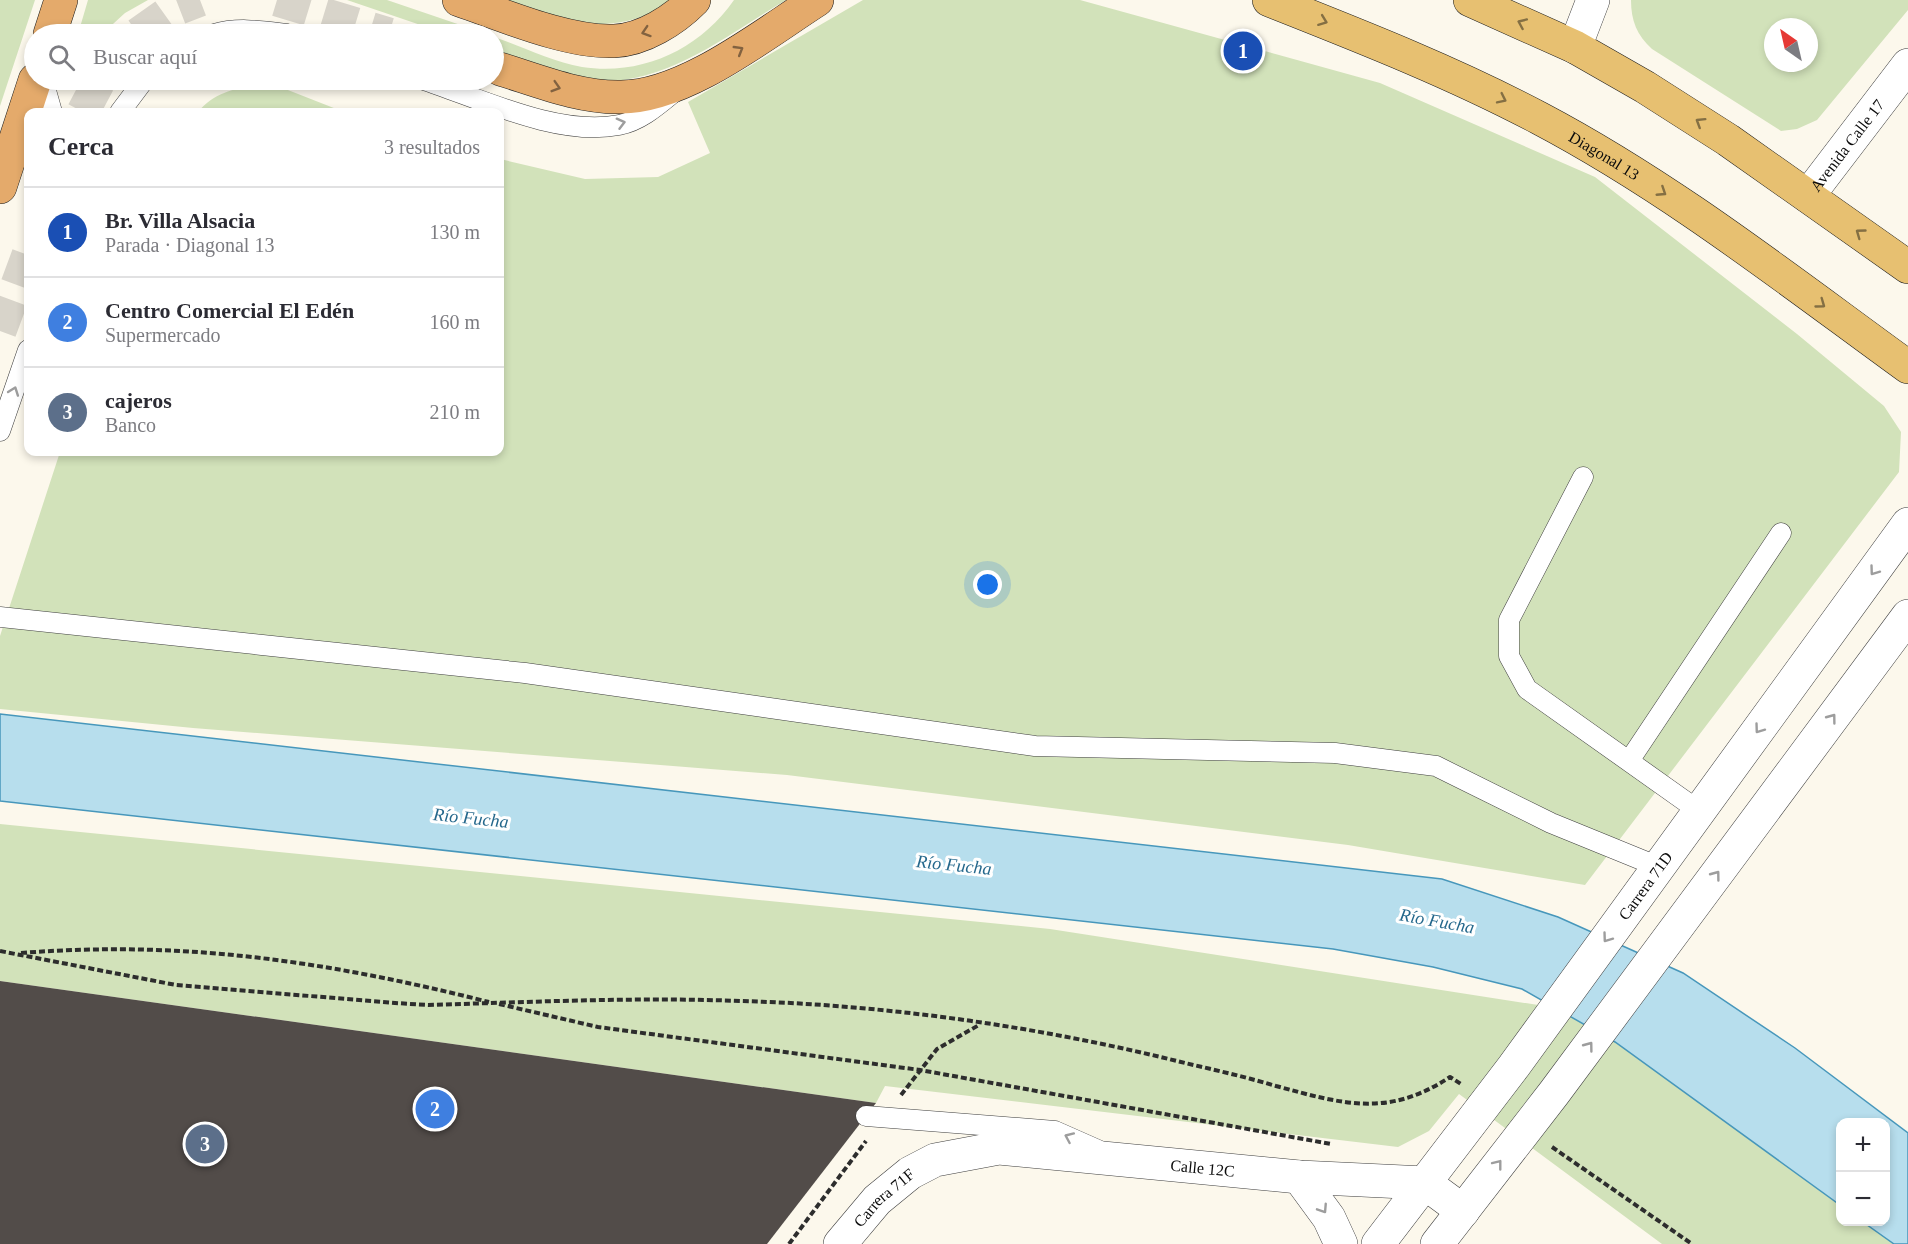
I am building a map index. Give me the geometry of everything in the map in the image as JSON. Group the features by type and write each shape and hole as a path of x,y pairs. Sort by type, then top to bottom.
{"highway":[{"path":"53,24 61,0"},
{"path":"459,0 519,21 582,38 615,41 654,30 694,0"},
{"path":"504,70 576,93 622,98 659,92 689,80 817,0"},
{"path":"26,108 32,90"},
{"path":"0,187 24,114"}],"main road":[{"name":"Diagonal 13","path":"1269,0 1423,62 1540,118 1694,212 1908,367"},
{"path":"1470,0 1575,46 1728,140 1908,267"}],"street":[{"path":"1575,46 1593,0"},
{"name":"Avenida Calle 17","path":"1808,196 1908,65"},
{"name":"Carrera 71D","path":"1378,1244 1514,1066 1908,524"},
{"path":"1437,1244 1554,1093 1908,616"},
{"name":"Calle 12C","path":"935,1160 999,1148 1299,1177 1425,1183"},
{"name":"Carrera 71F","path":"840,1244 877,1200 910,1173 935,1160"},
{"path":"1299,1177 1329,1218 1341,1244"},
{"path":"1425,1183 1462,1211"}],"lane":[{"path":"454,90 556,124 586,128 620,125 648,113 689,80"},
{"path":"46,90 51,108"},
{"path":"123,108 136,90"},
{"path":"0,431 24,362"},
{"path":"1583,477 1509,620 1509,656 1527,689 1699,811"},
{"path":"1629,761 1781,533"},
{"path":"0,616 525,673 1035,746 1335,753 1436,766 1551,824 1650,879"},
{"path":"875,1116 1055,1131 1123,1160"}],"path":[{"path":"0,953 131,948 203,951 336,968 398,979 558,1019 655,1036 920,1070 1332,1144"},
{"path":"15,954 176,985 406,1004 605,999 743,1001 863,1010 980,1024 1166,1058 1350,1105 1390,1103 1408,1098 1425,1092 1450,1077 1463,1086"},
{"path":"789,1244 875,1116 937,1049 980,1024"},
{"path":"1527,1128 1692,1244"}],"green space":[{"path":"0,0 35,0 27,24 24,24 24,33 0,106"},
{"path":"88,0 148,0 125,13 113,24 81,24"},
{"path":"347,0 387,0 458,24 418,24"},
{"path":"503,0 675,0 635,19 597,24 560,19"},
{"path":"734,0 786,0 713,46 661,71 634,78 605,81 576,79 504,55 504,41 571,65 604,69 626,67 667,56 686,46 720,18"},
{"path":"863,0 1080,0 1380,83 1595,177 1797,334 1884,406 1901,432 1899,472 1585,885 1348,845 787,775 193,728 0,709 0,636 59,456 504,456 504,160 585,179 658,177 710,153 688,102"},
{"path":"1631,0 1908,0 1908,10 1817,120 1797,129 1781,131 1652,49 1642,38 1634,21"},
{"path":"288,90 334,108 202,108 221,94 230,91"},
{"path":"0,824 1050,929 1602,1015 1836,1190 1836,1226 1884,1226 1908,1244 1662,1244 1459,1094 1429,1131 1398,1147 885,1086 876,1103 0,981"}],"water":[{"name":"Río Fucha","path":"0,714 1442,879 1558,917 1683,973 1795,1048 1888,1118 1836,1118 1836,1202 1615,1042 1522,989 1433,967 1333,949 0,801"},
{"path":"1890,1119 1908,1133 1908,1244 1894,1244 1869,1226 1890,1226"}],"building":[{"path":"0,981 876,1103 767,1244 0,1244"}],"tunnel":[{"path":"152,24 169,12 200,0"},
{"path":"277,0 356,24"},
{"path":"85,108 95,90"},
{"path":"0,331 24,266"}],"place":[{"name":"Br. Villa Alsacia","path":"1243,51"},
{"name":"Centro Comercial El Edén","path":"435,1109"},
{"name":"cajeros","path":"205,1144"}]}
